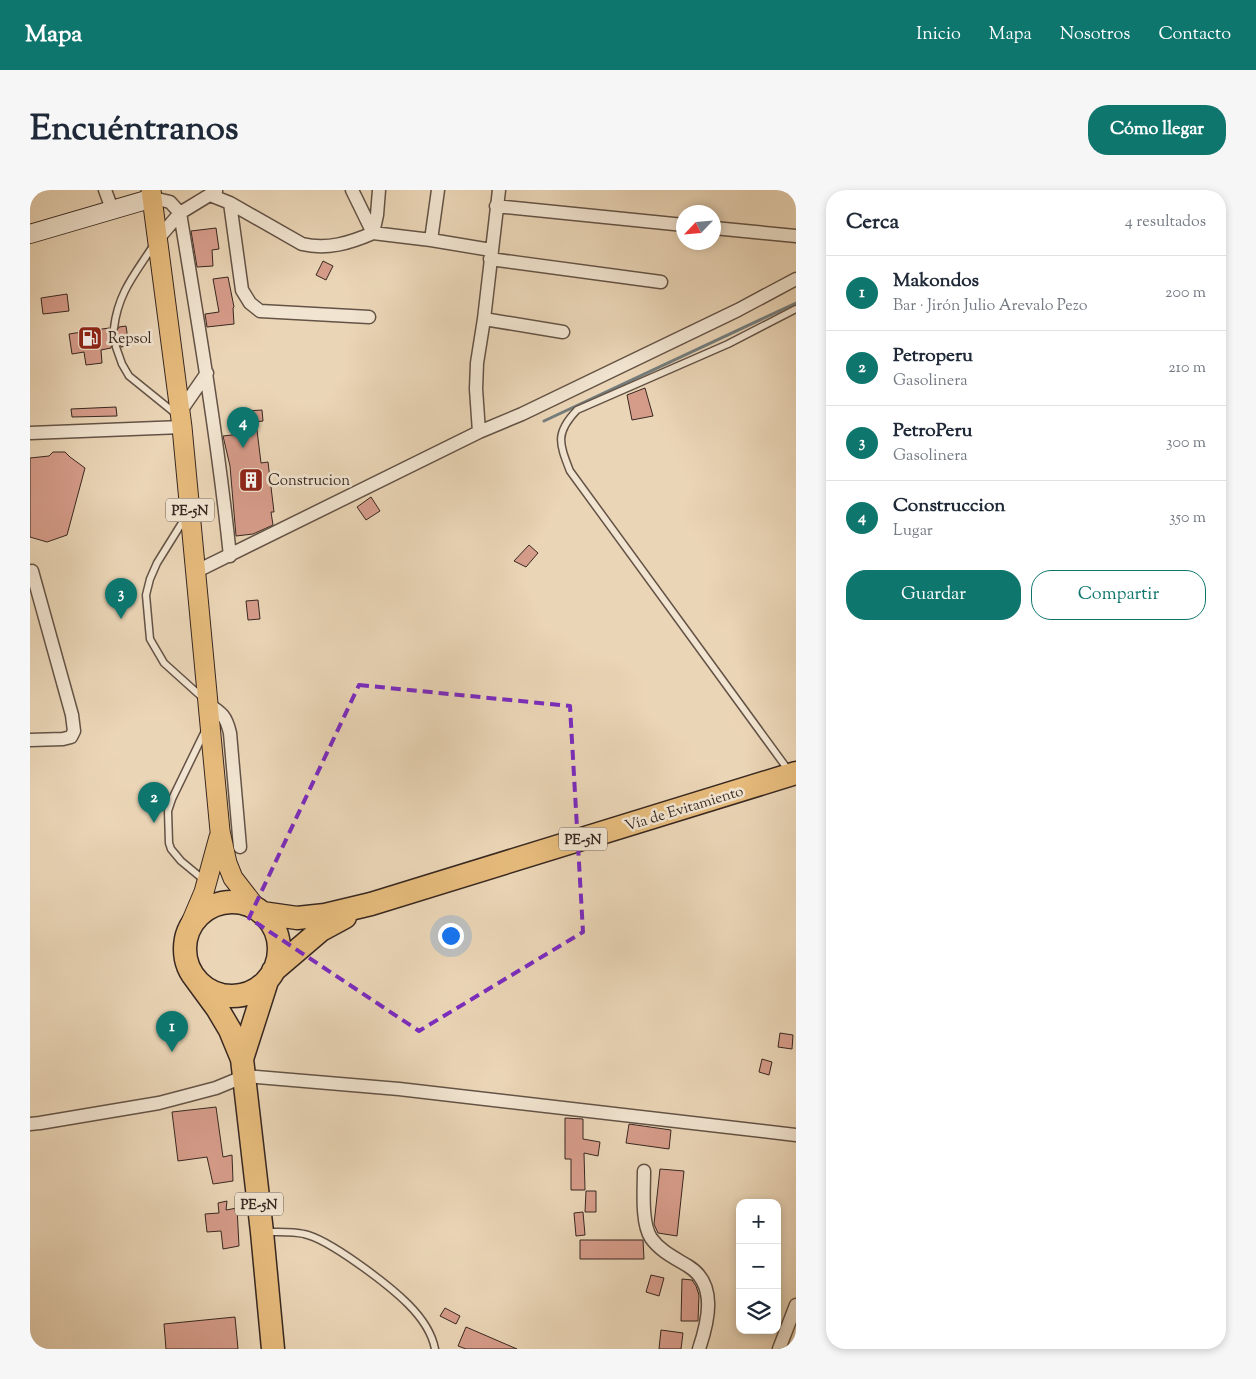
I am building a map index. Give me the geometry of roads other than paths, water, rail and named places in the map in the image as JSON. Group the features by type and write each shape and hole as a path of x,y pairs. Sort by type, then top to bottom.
{"highway":[{"name":"Vía de Evitamiento","path":"260,911 297,918 325,915 371,904 794,774"},
{"path":"230,902 244,903 260,911 273,925 278,940 278,956 270,976 254,990 238,996 222,995 207,989 195,978 188,968 185,956 184,944 187,932 194,920 204,910 216,904 230,902"},
{"name":"Vía de Evitamiento","path":"270,976 320,930 371,904"},
{"name":"PE-5N","path":"243,1068 270,976"},
{"name":"PE-5N","path":"195,978 230,1030 243,1068 273,1349"}],"main road":[{"name":"PE-5N","path":"152,194 181,419 220,831 233,878 260,911"},
{"name":"PE-5N","path":"187,932 207,882 220,831"}],"street":[{"path":"106,190 112,209"},
{"path":"352,190 373,234"},
{"path":"373,234 379,190"},
{"path":"431,240 438,190"},
{"path":"479,432 476,389 477,363 484,320 490,254 499,190"},
{"path":"157,240 180,213 214,192 302,244 314,247 337,245 373,234 431,240 490,254 661,282"},
{"path":"30,234 112,209 152,194 170,202 180,213 207,373 225,500 230,556"},
{"path":"230,203 242,290 250,303 260,312 369,317"},
{"path":"496,206 676,224"},
{"path":"721,229 796,236"},
{"path":"196,572 479,432 522,414 738,310 796,279"},
{"path":"484,320 563,332"},
{"path":"30,433 181,419 207,373"},
{"path":"30,740 63,739 71,737 74,731 72,714 32,571"},
{"path":"209,712 222,713 228,722 240,847"},
{"path":"30,1124 40,1124 159,1103 216,1088 243,1068 399,1089 796,1135"},
{"path":"644,1170 645,1214 647,1229 651,1238 659,1247 690,1267 701,1277 707,1289 708,1305 704,1332 698,1349"},
{"path":"779,1349 795,1313"}],"lane":[{"path":"114,328 116,310 123,292 157,240"},
{"path":"794,774 570,471 562,451 561,436 566,421 577,410 728,344 796,309"},
{"path":"116,347 129,376 181,419"},
{"path":"190,510 157,563 146,595 150,639 164,663 209,712 168,811 169,843 172,849 181,861 207,882"},
{"path":"262,1232 303,1233 321,1240 374,1276 408,1304 425,1325 435,1349"}],"waterway":[{"path":"544,421 796,303"}],"place":[{"name":"Repsol","path":"90,338"},
{"name":"Construccion","path":"243,448"},
{"name":"Construcion","path":"251,480"},
{"name":"PetroPeru","path":"121,619"},
{"name":"Petroperu","path":"154,823"},
{"name":"Makondos","path":"172,1052"}]}
